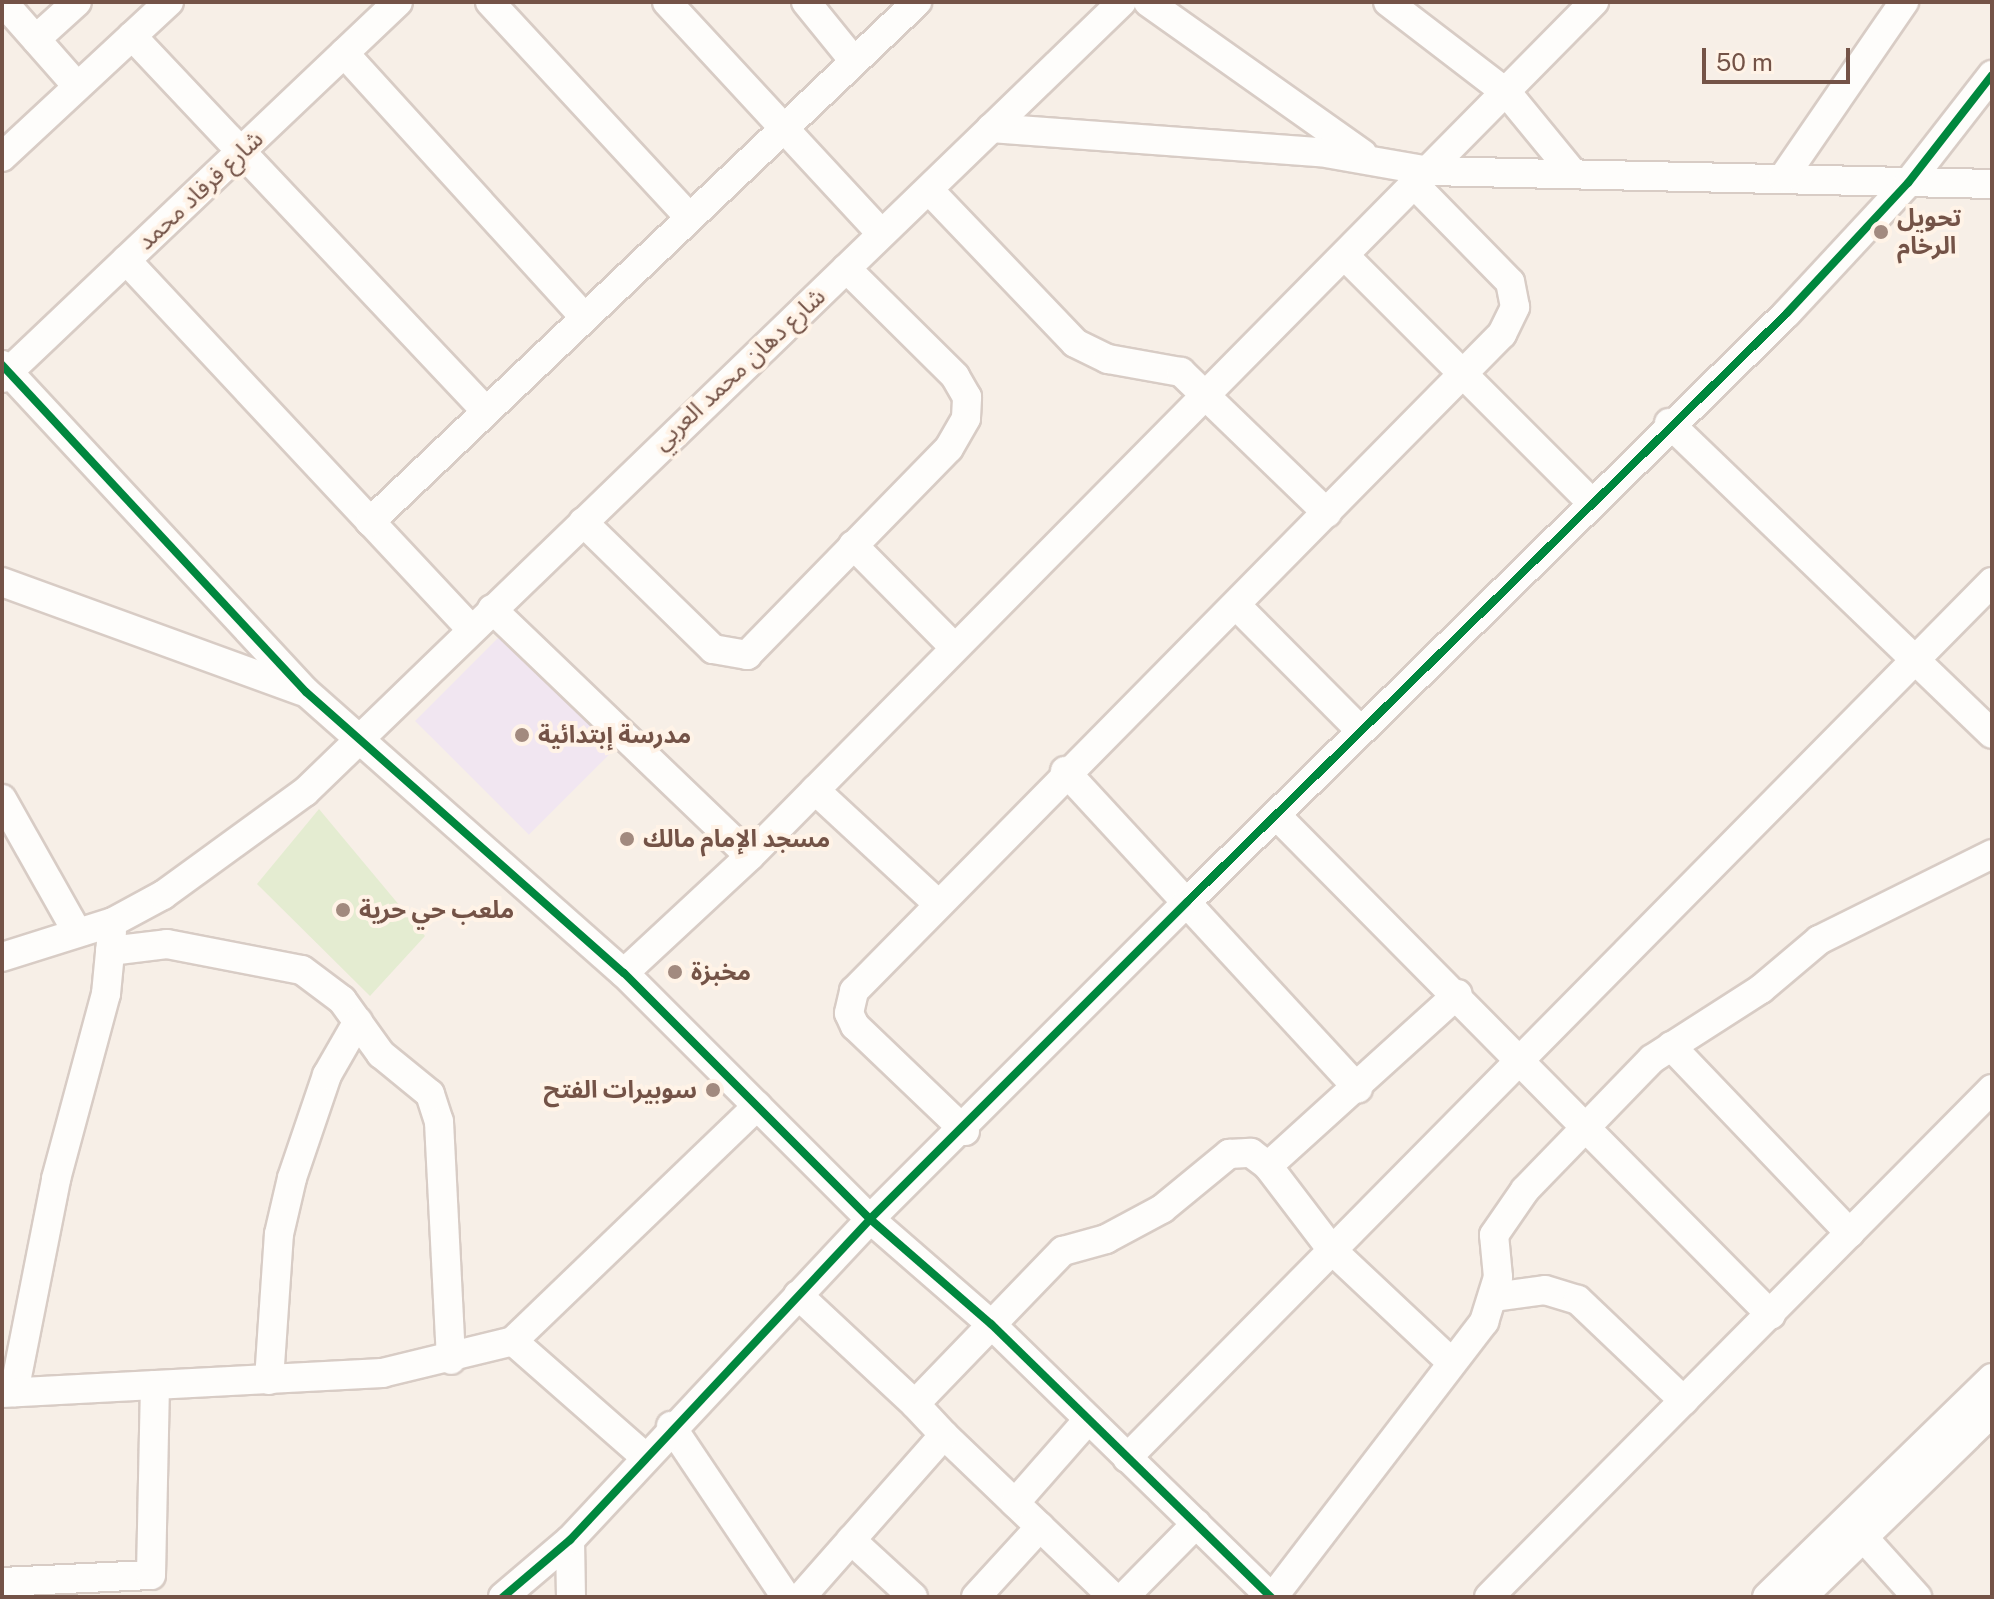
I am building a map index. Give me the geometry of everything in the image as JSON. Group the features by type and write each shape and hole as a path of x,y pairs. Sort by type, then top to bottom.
{"street":[{"path":"3,2 77,86"},
{"path":"36,39 77,2"},
{"path":"2,157 169,2"},
{"name":"شارع فرفاد محمد","path":"4,371 398,2"},
{"path":"490,2 689,217"},
{"path":"667,2 881,233"},
{"path":"806,2 854,61"},
{"path":"370,522 917,2"},
{"name":"شارع دهان محمد العربي","path":"2,957 113,922 219,861 360,741 471,629 1122,2"},
{"path":"1148,2 1366,157 1422,178 1572,172 1992,184"},
{"path":"1388,2 1508,94 1572,172"},
{"path":"624,973 750,856 951,644 1508,94 1594,2"},
{"path":"1783,178 1904,2"},
{"path":"132,36 485,410"},
{"path":"344,53 584,317"},
{"path":"503,1597 570,1540 671,1426 870,1219 965,1131 1187,902 1277,816 1589,500 1787,313 1908,183 1992,75"},
{"path":"991,128 1366,157"},
{"path":"965,1131 849,1013 866,974 1065,771 1463,377 1513,317 1514,296 1497,267 1422,178"},
{"path":"929,190 1075,343 1108,359 1164,366 1205,392 1327,513"},
{"path":"1345,256 1589,500"},
{"path":"126,260 471,629"},
{"path":"583,522 713,649 738,658 949,448 966,418 967,397 955,376 846,268"},
{"path":"4,371 306,692 624,973 870,1219 991,1324 1272,1597 1364,1487 1449,1360 1484,1322 1494,1297 1492,1256 1503,1215 1588,1126 1671,1046 1761,989 1819,940 1992,854"},
{"path":"1669,423 1992,734"},
{"path":"853,545 951,644"},
{"path":"2,582 306,692"},
{"path":"1127,1458 1520,1055 1918,660 1992,582"},
{"path":"1236,605 1361,731"},
{"path":"492,609 750,856"},
{"path":"1065,771 1358,1089"},
{"path":"815,790 937,903"},
{"path":"2,799 77,932"},
{"path":"1277,816 1520,1055 1771,1315"},
{"path":"113,922 110,951 8,1393 269,1380 451,1360 513,1341 757,1106"},
{"path":"110,951 167,944 302,970 358,1021 381,1054 435,1103 451,1360"},
{"path":"1268,1166 1358,1089 1458,994"},
{"path":"269,1380 279,1234 292,1178 327,1075 358,1021"},
{"path":"1671,1046 1850,1233"},
{"path":"1489,1597 1992,1089"},
{"path":"915,1404 1063,1251 1106,1239 1162,1209 1229,1154 1251,1153 1268,1166 1332,1250 1449,1360"},
{"path":"1494,1297 1545,1290 1578,1300 1684,1401"},
{"path":"798,1295 1113,1597"},
{"path":"513,1341 644,1456"},
{"path":"1767,1597 1992,1378"},
{"path":"2,1582 97,1589 146,1580 153,1571 155,1385"},
{"path":"1802,1597 1992,1412"},
{"path":"1015,1503 1088,1420"},
{"path":"671,1426 786,1597"},
{"path":"801,1597 944,1435"},
{"path":"1124,1597 1196,1524"},
{"path":"976,1597 1040,1527"},
{"path":"1863,1537 1917,1597"},
{"path":"570,1540 571,1597"},
{"path":"851,1540 913,1597"}],"shaded area":[{"name":"مدرسة إبتدائية","path":"507,629 621,743 529,835 415,721"}],"green space":[{"name":"ملعب حي حرية","path":"319,809 425,936 370,996 257,884"}],"cycle path":[{"path":"503,1597 570,1540 870,1219 1187,902 1787,313 1908,183 1992,75"},
{"path":"2,365 306,692 624,973 870,1219 991,1324 1271,1597"}],"place":[{"name":"تحويل الرخام","path":"1881,232"},
{"name":"مدرسة إبتدائية","path":"522,735"},
{"name":"مسجد الإمام مالك","path":"627,839"},
{"name":"ملعب حي حرية","path":"343,910"},
{"name":"مخبزة","path":"675,972"},
{"name":"سوبيرات الفتح","path":"713,1090"}]}
